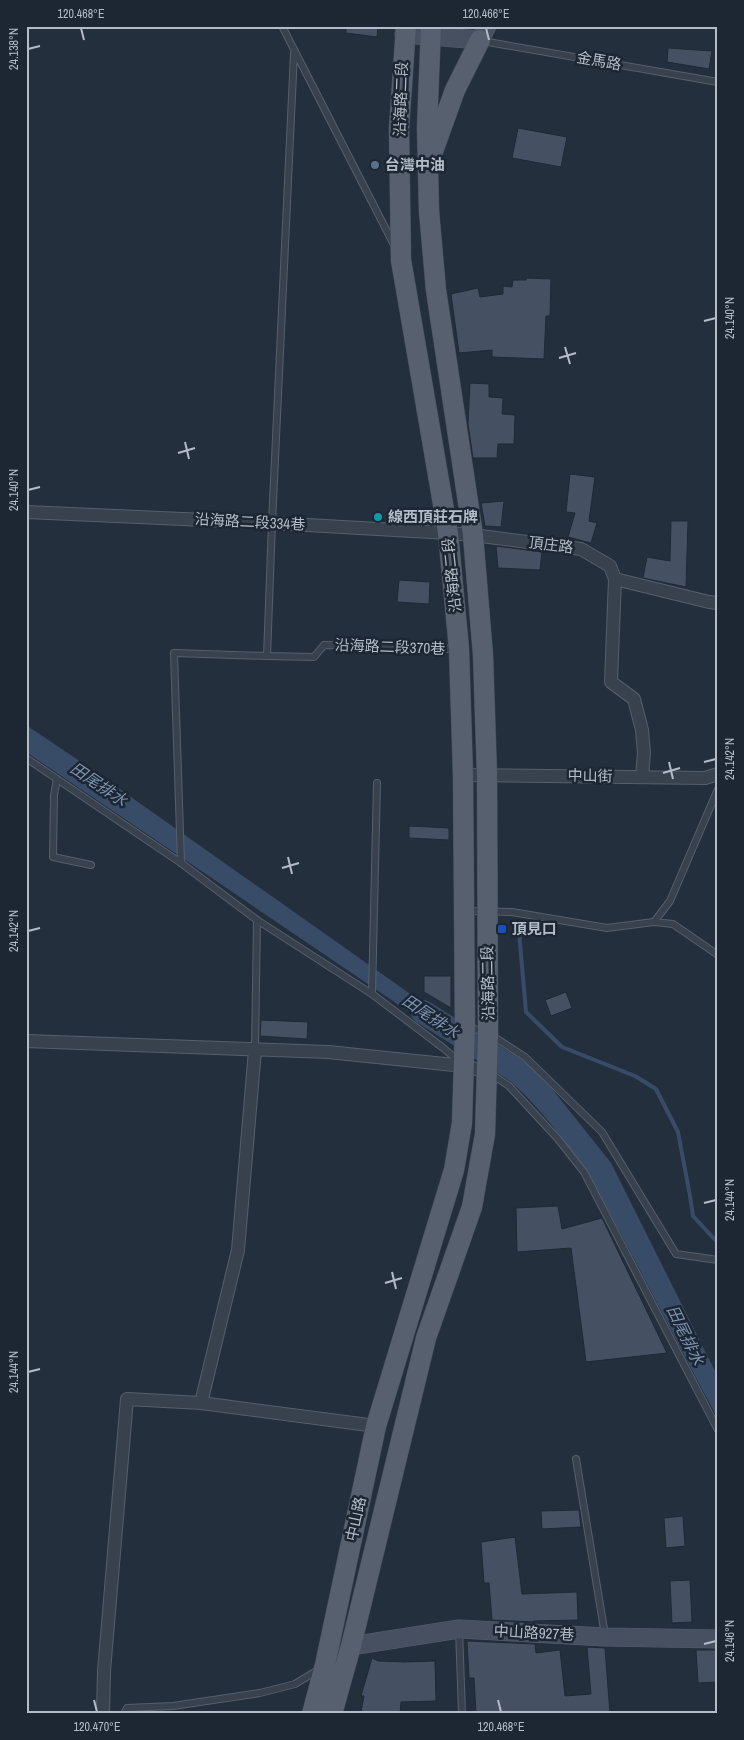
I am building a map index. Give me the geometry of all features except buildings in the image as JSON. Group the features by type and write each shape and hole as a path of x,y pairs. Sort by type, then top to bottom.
{"main road":[{"name":"沿海路二段","path":"405,30 400,129 401,260 448,533 459,650 464,911 464,1066"},
{"name":"沿海路二段","path":"431,31 427,128 429,211 436,290 474,536 483,655 487,775 487,1072"},
{"path":"428,166 455,90 484,33"},
{"name":"中山路","path":"312,1714 328,1663 376,1426 454,1170 462,1123 464,1066"},
{"name":"中山路","path":"332,1714 426,1338 472,1207 485,1134 487,1072"}],"street":[{"name":"沿海路二段","path":"405,30 484,33"},
{"name":"沿海路二段334巷","path":"26,512 272,523 474,536"},
{"name":"頂庄路","path":"474,536 582,549 610,566 615,579"},
{"path":"642,777 644,753 642,730 634,699 611,682 615,579 709,602 718,602"},
{"name":"中山街","path":"462,775 705,778 718,774"},
{"path":"26,1041 328,1052 464,1066 487,1072"},
{"path":"201,1403 238,1250 255,1050"},
{"path":"103,1714 104,1670 127,1399 201,1403 376,1426"},
{"name":"中山路927巷","path":"348,1648 458,1629 718,1639"}],"lane":[{"path":"282,26 294,53 401,260"},
{"name":"金馬路","path":"484,33 718,82"},
{"path":"181,863 174,653 267,656 294,53"},
{"name":"沿海路二段370巷","path":"267,656 314,657 324,645 459,650"},
{"path":"26,758 181,863 257,920 372,994 464,1066"},
{"path":"57,779 54,795 53,857 91,865"},
{"path":"372,994 377,783"},
{"path":"654,922 670,901 718,789"},
{"path":"464,911 512,912 607,928 654,922 673,924 718,955"},
{"path":"255,1050 257,920"},
{"path":"465,1026 488,1033 525,1057 602,1132 676,1254 718,1260"},
{"path":"487,1072 509,1086 584,1172 718,1430"},
{"path":"576,1459 605,1636"},
{"path":"458,1629 462,1714"},
{"path":"124,1714 127,1708 173,1706 260,1693 295,1684 328,1663"}],"water":[{"path":"26,725 416,998 450,1019 449,1039 26,752"},
{"path":"503,1052 528,1066 549,1085 611,1163 718,1377 718,1419 613,1220 582,1167 546,1119 526,1096 503,1075"}],"waterway":[{"path":"519,932 526,1012 562,1047 635,1076 656,1089 678,1132 693,1216 718,1243"},
{"name":"田尾排水","path":"423,1012 530,1079"}],"place":[{"name":"台灣中油","path":"375,165"},
{"name":"線西頂莊石牌","path":"378,517"},
{"name":"頂見口","path":"502,929"}]}
